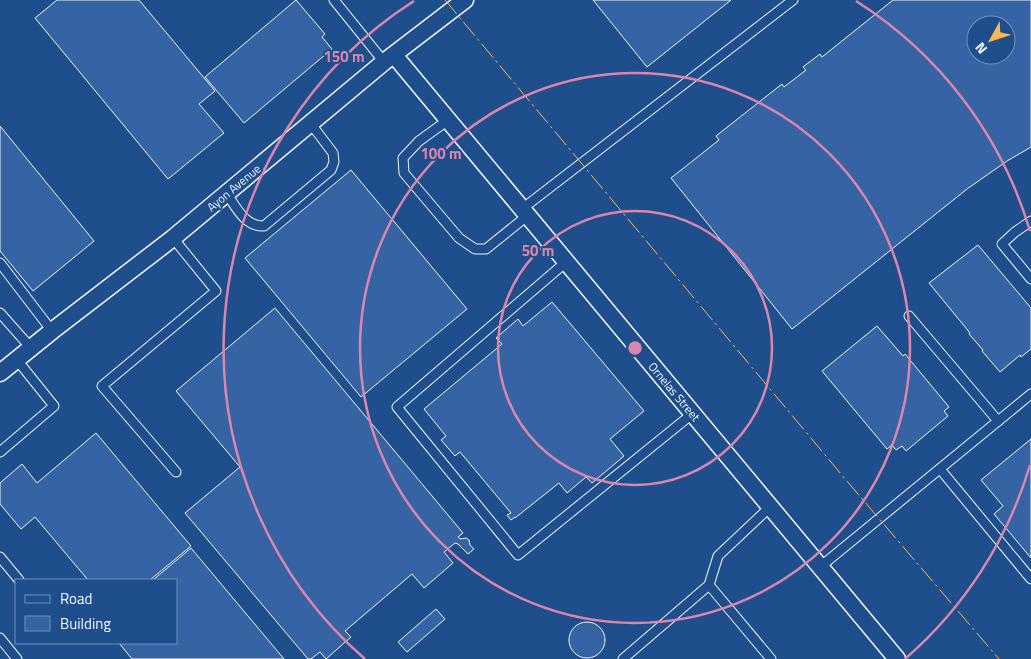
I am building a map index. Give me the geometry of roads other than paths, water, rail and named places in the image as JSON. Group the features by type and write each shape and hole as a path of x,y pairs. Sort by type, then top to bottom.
{"street":[{"name":"Ayon Avenue","path":"0,373 173,238 389,58 465,0"},
{"name":"Ornelas Street","path":"389,58 448,120 897,659"}],"lane":[{"path":"334,0 389,58"},
{"path":"448,120 419,141 403,158 404,173 460,238 475,249 486,249 524,212 793,0"},
{"path":"227,194 246,220 257,226 264,226 331,170 334,162 333,153 311,124"},
{"path":"1031,220 1002,244 1031,279"},
{"path":"173,238 216,290 102,386 176,472"},
{"path":"566,262 396,407 518,555 692,414"},
{"path":"0,263 52,331"},
{"path":"0,312 31,348"},
{"path":"909,316 998,421"},
{"path":"0,452 54,406 17,360"},
{"path":"820,567 1031,394"},
{"path":"940,469 1031,579"},
{"path":"623,659 709,586 718,556 770,507"},
{"path":"0,557 18,579"},
{"path":"709,586 771,659"},
{"path":"0,638 17,659"}]}
